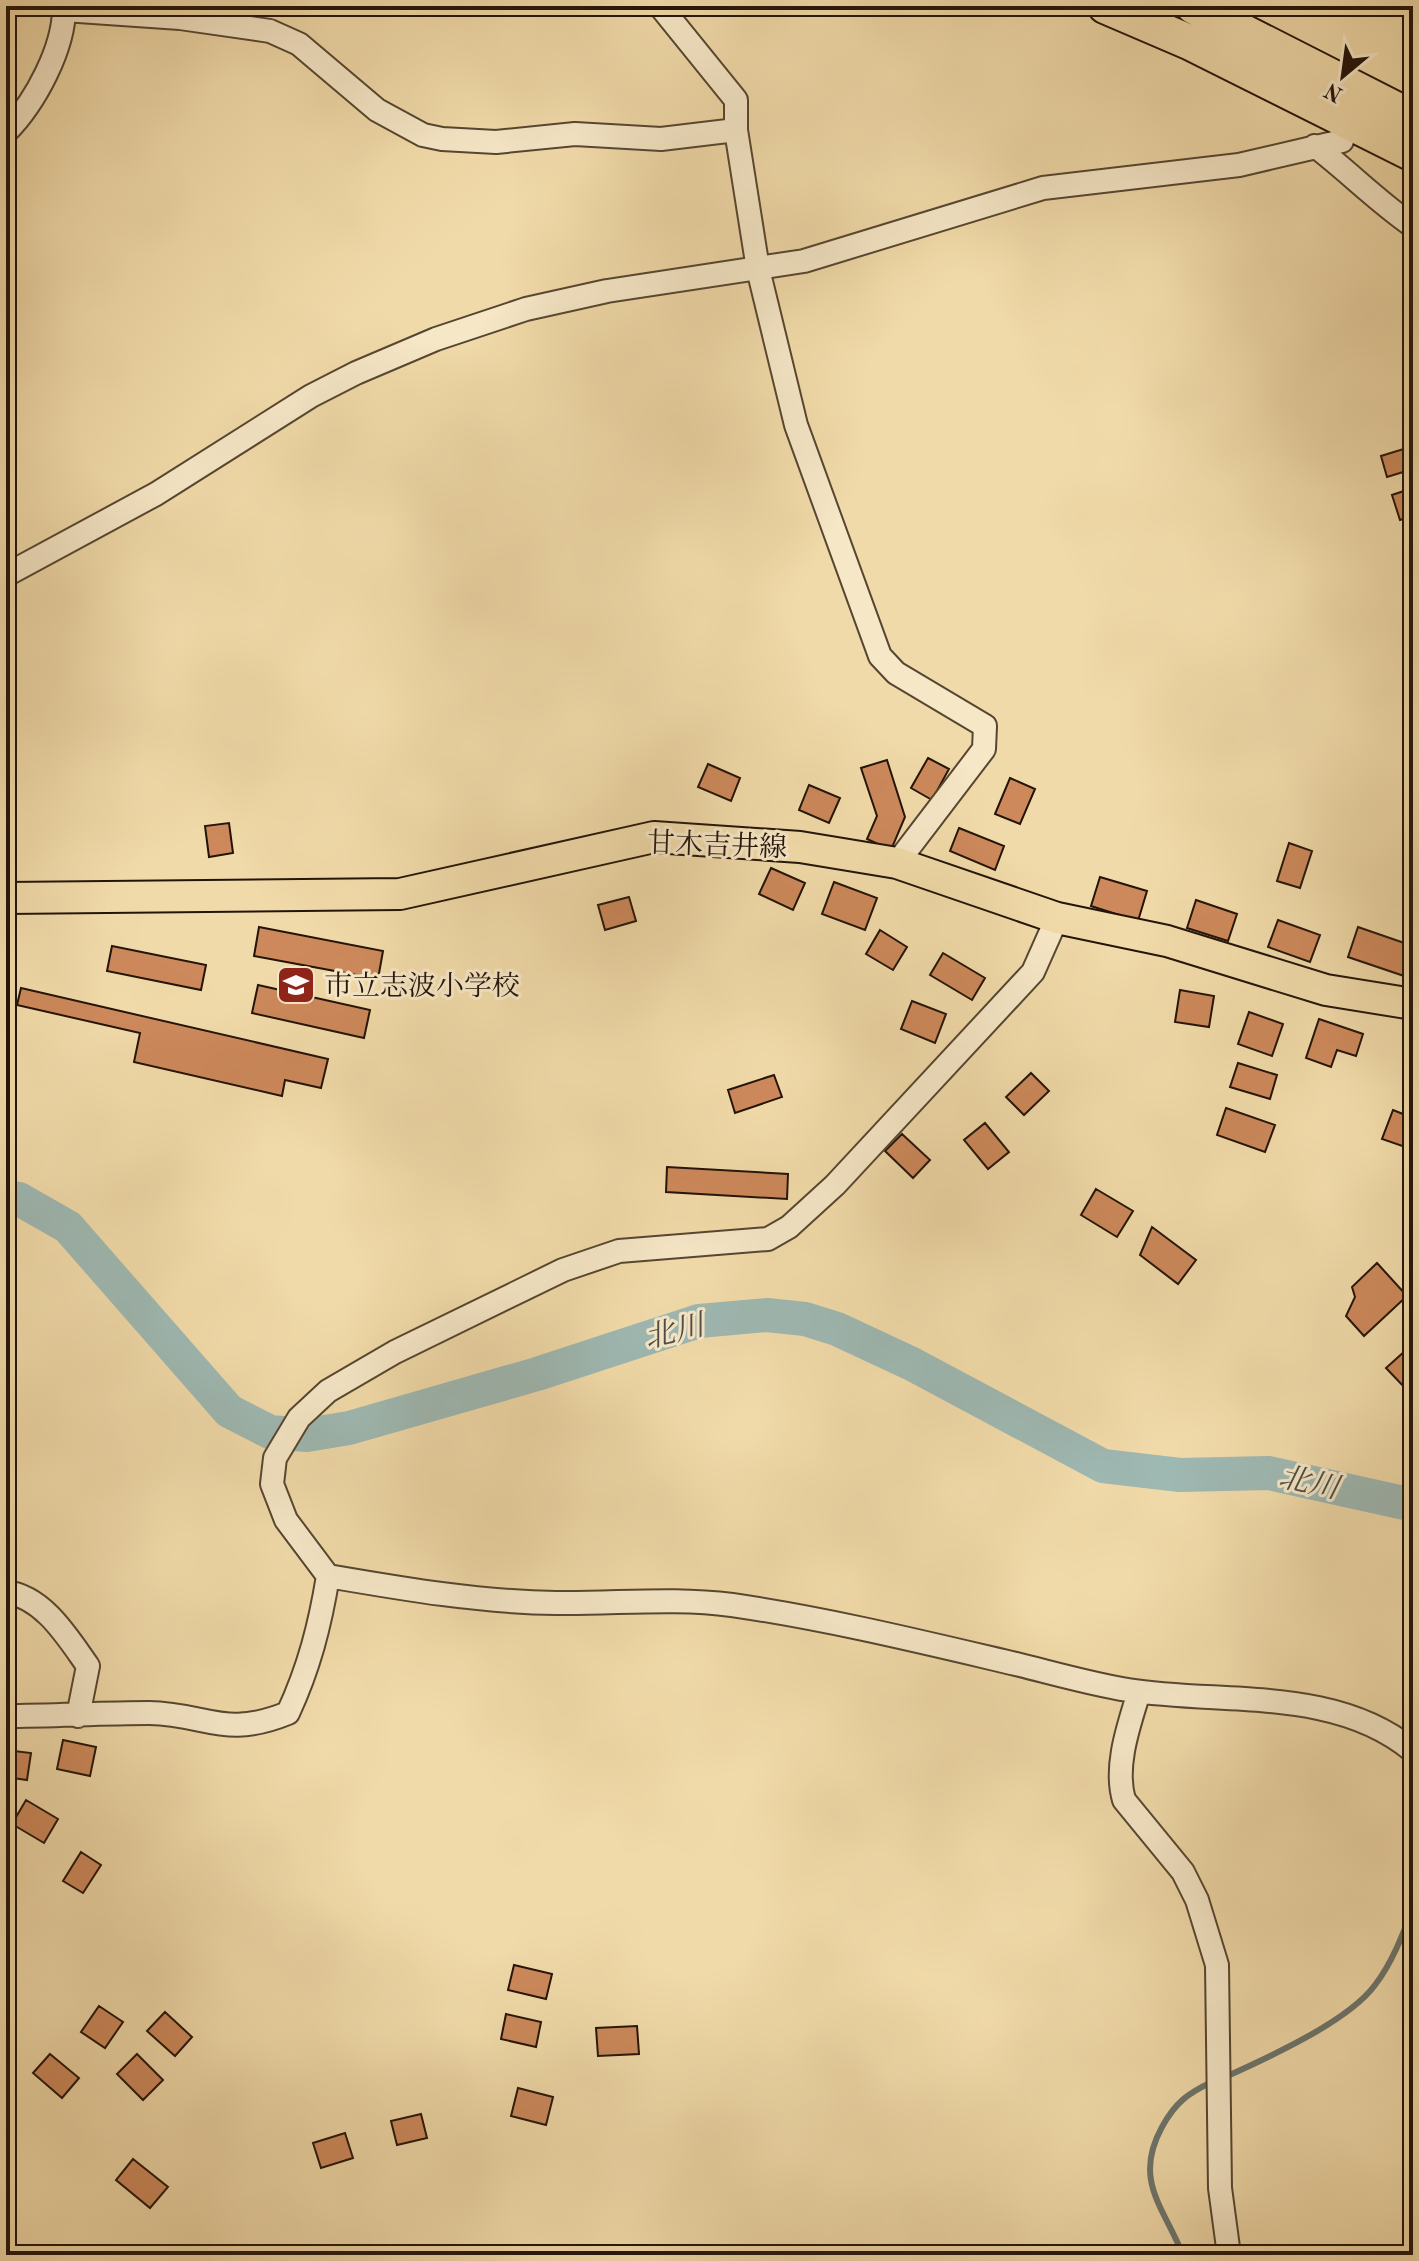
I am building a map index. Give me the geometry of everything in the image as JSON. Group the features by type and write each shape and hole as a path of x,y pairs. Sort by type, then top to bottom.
{"highway":[{"path":"1105,6 1231,62 1413,154"},
{"path":"1193,6 1413,118"}],"main road":[{"name":"甘木吉井線","path":"6,898 400,894 654,837 800,847 897,863 1057,918 1167,941 1326,990 1413,1004"}],"street":[{"path":"660,6 736,100 736,130 758,269 796,425 880,656 896,673 985,726 984,749 897,863"},
{"path":"6,132 16,122 56,53 64,8 220,22 270,31 299,44 377,110 423,135 442,139 496,142 575,134 661,139 736,130"},
{"path":"6,575 156,494 311,396 436,339 526,309 607,291 804,261 1043,188 1239,165 1342,141"},
{"path":"1315,146 1352,173 1384,207 1413,226"},
{"path":"1057,918 1033,972 835,1185 789,1227 768,1239 619,1251 563,1270 395,1352 328,1391 299,1418 275,1458 272,1484 286,1520 328,1576 473,1600 728,1604 835,1622 1139,1692 1275,1702 1346,1713 1389,1732 1413,1751"},
{"path":"6,1716 152,1713 227,1726 257,1725 288,1713 307,1670 320,1626 328,1576"},
{"path":"6,1592 16,1593 45,1612 88,1666 78,1716"},
{"path":"1139,1692 1123,1752 1121,1788 1124,1800 1183,1872 1197,1900 1217,1965 1220,2188 1229,2255"}],"building":[{"path":"1413,446 1413,469 1387,477 1381,456"},
{"path":"1413,488 1413,516 1400,520 1392,495"},
{"path":"928,758 949,769 932,800 911,788"},
{"path":"887,760 905,817 891,850 867,839 877,816 861,768"},
{"path":"708,764 740,778 731,801 698,787"},
{"path":"1010,778 1035,789 1020,824 995,814"},
{"path":"809,785 840,798 829,823 799,810"},
{"path":"229,823 233,853 209,857 205,826"},
{"path":"959,828 1004,846 995,870 950,851"},
{"path":"1289,843 1312,851 1300,888 1277,881"},
{"path":"771,868 805,883 793,910 759,894"},
{"path":"1100,877 1147,891 1138,921 1091,906"},
{"path":"834,882 877,898 865,930 822,914"},
{"path":"629,897 636,921 605,930 598,905"},
{"path":"1196,900 1237,914 1228,941 1187,928"},
{"path":"1278,920 1320,935 1310,962 1268,947"},
{"path":"259,927 383,951 378,979 254,956"},
{"path":"1358,927 1413,946 1413,979 1348,957"},
{"path":"880,930 907,947 893,970 866,954"},
{"path":"112,946 206,965 201,990 107,971"},
{"path":"943,953 985,978 972,1000 930,975"},
{"path":"258,985 370,1010 364,1038 252,1013"},
{"path":"21,988 328,1059 321,1088 285,1080 282,1096 134,1062 140,1033 17,1005"},
{"path":"1180,990 1214,996 1209,1027 1175,1022"},
{"path":"912,1001 946,1014 935,1043 901,1029"},
{"path":"1249,1012 1283,1024 1272,1056 1238,1044"},
{"path":"1319,1019 1363,1034 1356,1056 1337,1050 1331,1067 1306,1058"},
{"path":"1238,1063 1277,1075 1270,1099 1230,1087"},
{"path":"1031,1073 1049,1091 1024,1115 1006,1097"},
{"path":"774,1075 782,1097 735,1113 728,1090"},
{"path":"1226,1108 1275,1125 1265,1152 1217,1135"},
{"path":"1393,1110 1413,1118 1408,1148 1382,1139"},
{"path":"985,1123 1009,1152 988,1169 964,1140"},
{"path":"902,1134 930,1160 913,1178 885,1151"},
{"path":"667,1167 788,1174 787,1199 666,1192"},
{"path":"1096,1189 1133,1211 1117,1237 1081,1215"},
{"path":"1152,1227 1196,1260 1178,1284 1140,1255"},
{"path":"1377,1263 1407,1296 1364,1336 1346,1316 1355,1297 1352,1287"},
{"path":"1405,1351 1413,1359 1413,1386 1408,1391 1386,1368"},
{"path":"63,1740 96,1747 90,1776 57,1769"},
{"path":"6,1750 31,1753 27,1780 6,1777"},
{"path":"26,1800 58,1819 44,1843 12,1824"},
{"path":"81,1852 101,1865 83,1893 63,1881"},
{"path":"6,1903 16,1909 6,1927"},
{"path":"514,1965 552,1974 546,1999 508,1990"},
{"path":"99,2006 123,2022 105,2048 81,2032"},
{"path":"165,2012 192,2037 175,2056 147,2031"},
{"path":"506,2014 541,2022 536,2047 501,2039"},
{"path":"637,2026 639,2054 598,2056 596,2028"},
{"path":"50,2054 79,2078 62,2098 33,2073"},
{"path":"137,2054 163,2080 143,2100 117,2074"},
{"path":"518,2088 553,2097 546,2125 511,2116"},
{"path":"421,2114 427,2138 397,2145 391,2121"},
{"path":"345,2133 353,2158 321,2168 313,2143"},
{"path":"133,2159 168,2187 150,2208 116,2180"}],"waterway":[{"name":"北川","path":"6,1197 19,1199 68,1227 229,1411 270,1432 307,1435 349,1428 537,1374 699,1321 767,1315 805,1319 837,1329 912,1364 1103,1466 1180,1475 1269,1473 1413,1505"},
{"path":"1223,2078 1305,2038 1362,1999 1387,1967 1413,1908"},
{"path":"1183,2255 1154,2192 1150,2162 1162,2127 1172,2111 1189,2095 1212,2082"}],"place":[{"name":"市立志波小学校","path":"296,985"}]}
